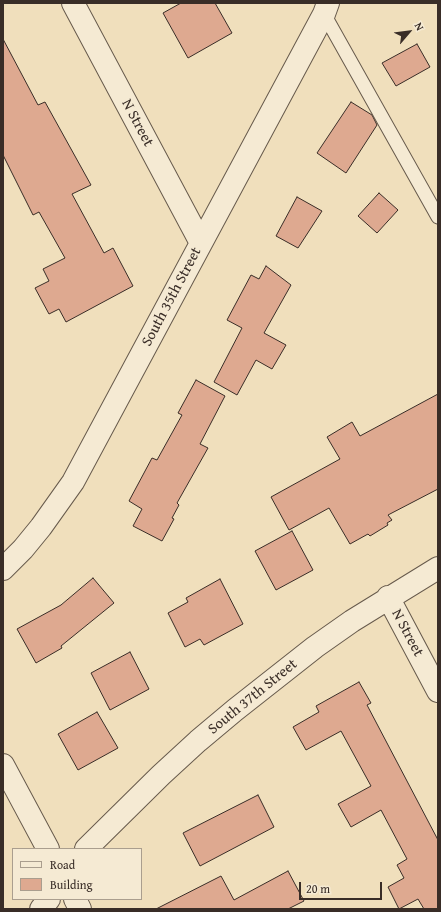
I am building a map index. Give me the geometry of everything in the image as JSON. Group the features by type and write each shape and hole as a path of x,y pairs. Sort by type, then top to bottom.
{"street":[{"name":"N Street","path":"72,3 201,243"},
{"name":"South 35th Street","path":"3,569 23,549 41,527 73,482 328,6"},
{"name":"South 37th Street","path":"87,848 161,775 235,710 315,647 352,621 388,597 438,568"},
{"name":"N Street","path":"388,597 438,691"},
{"path":"3,765 47,848"},
{"path":"41,909 48,900"},
{"path":"76,900 80,909"}],"lane":[{"path":"328,6 438,217"}],"building":[{"path":"181,3 215,3 232,33 188,58 163,13"},
{"path":"3,39 38,105 45,102 91,185 72,194 104,253 113,248 133,286 66,322 59,309 49,314 35,288 49,281 43,269 65,258 39,212 33,215 3,155"},
{"path":"417,44 430,67 396,86 382,63"},
{"path":"351,102 372,115 377,125 346,173 317,153"},
{"path":"379,193 398,210 377,233 358,216"},
{"path":"297,197 322,211 298,248 276,236"},
{"path":"266,266 291,285 264,333 286,345 272,369 256,360 237,395 214,382 242,328 227,320 251,275 259,279"},
{"path":"196,380 225,396 200,444 208,448 177,503 179,505 172,518 174,519 162,541 133,526 142,509 129,501 152,458 157,460 182,415 178,413"},
{"path":"438,394 438,489 388,515 392,520 387,523 388,525 370,536 368,534 350,544 329,508 289,530 271,497 340,459 327,437 352,422 360,436"},
{"path":"292,531 313,570 276,590 255,551"},
{"path":"93,578 114,603 61,646 62,648 36,663 17,629 61,605"},
{"path":"220,579 243,624 204,645 200,639 185,647 168,613 188,602 186,598"},
{"path":"130,652 149,689 110,710 91,673"},
{"path":"359,682 371,703 367,705 438,840 438,909 424,909 418,899 399,909 388,887 404,878 397,865 407,859 381,810 351,827 338,804 371,786 341,731 306,750 293,727 319,712 316,706"},
{"path":"97,712 118,748 78,770 58,734"},
{"path":"258,795 274,827 200,866 183,833"},
{"path":"288,871 304,901 288,909 156,909 221,876 234,900"}]}
